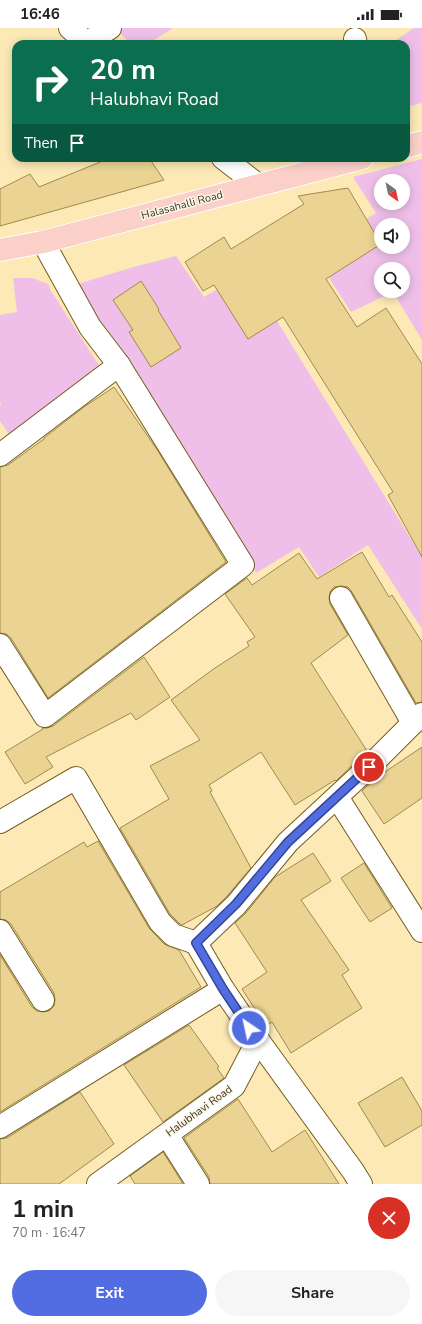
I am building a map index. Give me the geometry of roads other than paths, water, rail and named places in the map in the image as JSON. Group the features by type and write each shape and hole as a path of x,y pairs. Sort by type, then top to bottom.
{"main road":[{"path":"410,146 422,142"},
{"name":"Halasahalli Road","path":"0,250 43,242 347,162"}],"street":[{"path":"70,28 84,40"},
{"path":"92,40 110,28"},
{"path":"228,162 258,185"},
{"path":"0,645 45,716 243,565 119,365 90,327 43,242"},
{"path":"0,455 119,365"},
{"path":"196,943 236,904 288,842 337,797 418,718 341,598"},
{"path":"0,822 76,778 160,922 173,935 196,943 223,989 361,1184"},
{"path":"337,797 422,931"},
{"path":"0,930 43,1000"},
{"path":"0,1127 223,989"},
{"name":"Halubhavi Road","path":"98,1184 234,1086 258,1040"},
{"path":"166,1135 198,1184"}]}
